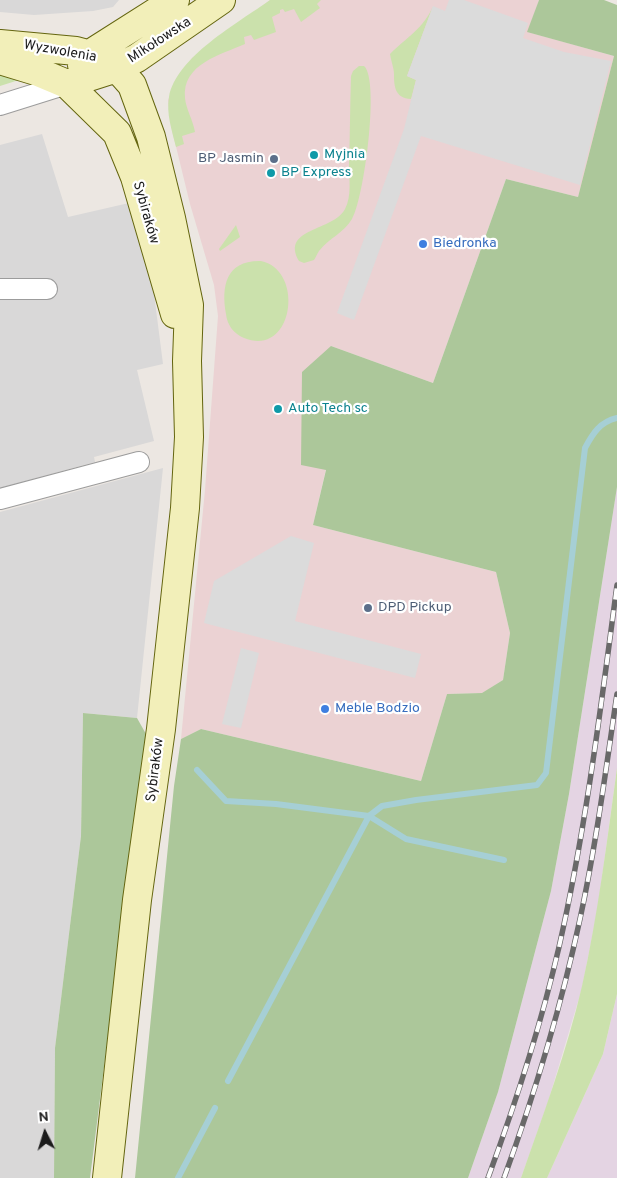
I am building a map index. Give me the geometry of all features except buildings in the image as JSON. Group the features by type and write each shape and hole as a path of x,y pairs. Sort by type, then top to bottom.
{"main road":[{"name":"Mikołowska","path":"67,84 90,54 175,0"},
{"name":"Mikołowska","path":"67,84 117,68 163,42 221,0"},
{"name":"Wyzwolenia","path":"0,44 90,54 117,68"},
{"name":"Wyzwolenia","path":"0,60 36,71 67,84"},
{"name":"Sybiraków","path":"108,1178 137,900 161,729 185,508 190,437 187,361 189,305 171,218 140,104 132,85 117,68"},
{"name":"Sybiraków","path":"67,84 117,133 126,150 187,361"}],"street":[{"name":"Mikołowska","path":"0,105 67,84"},
{"path":"0,289 48,289"},
{"path":"0,499 139,462"}],"shaded area":[{"path":"0,0 119,0 113,7 93,11 34,15 0,12"},
{"path":"270,0 539,0 528,32 614,56 578,197 506,179 433,383 331,346 326,469 313,525 496,572 510,633 503,680 483,693 447,694 421,781 201,729 181,739 205,490 218,316 214,285 190,204 171,126 168,100 178,76 192,58"},
{"path":"449,0 464,0 528,23 523,38 564,52 611,61 580,185 421,136 354,320 337,313 404,129 416,80 407,76 433,6 445,11"},
{"path":"42,134 68,217 129,203 134,225 140,231 153,286 163,364 137,370 154,441 94,457 95,462 0,488 0,145"},
{"path":"163,468 137,718 83,713 81,836 55,1048 54,1178 0,1178 0,512"},
{"path":"617,487 617,768 598,907 582,988 548,1102 521,1178 468,1178 498,1092 551,891 569,794"},
{"path":"291,536 314,543 295,621 421,654 415,678 204,623 214,581"},
{"path":"241,648 259,653 241,728 222,724"},
{"path":"617,994 617,1178 547,1178 603,1054"}],"green space":[{"path":"270,0 321,0 317,4 320,8 301,22 294,9 285,12 283,9 280,10 280,13 272,17 276,32 254,40 251,35 244,37 245,44 204,62 196,69 186,86 185,98 195,132 182,136 184,144 176,147 168,109 169,97 174,82 183,68 210,42"},
{"path":"539,0 604,0 617,5 617,487 569,794 551,891 498,1092 468,1178 135,1178 174,786 181,739 201,729 421,781 447,694 482,693 503,680 510,633 496,572 313,525 326,470 301,465 302,372 331,346 433,383 506,179 578,197 614,56 527,32"},
{"path":"433,6 407,76 416,80 411,99 406,98 396,91 394,69 390,54 420,27"},
{"path":"359,66 364,66 369,76 371,93 365,165 357,207 349,224 323,246 314,260 304,263 299,261 295,250 297,242 302,236 339,216 345,209 349,199 351,76 353,71"},
{"path":"0,73 22,79 0,86"},
{"path":"236,225 240,237 220,251 219,249"},
{"path":"261,261 275,268 284,280 288,295 288,310 283,325 274,336 261,341 244,338 232,329 227,318 224,294 228,277 233,270 249,262"},
{"path":"83,713 137,718 146,734 90,1178 54,1178 55,1048 81,836"},
{"path":"617,768 617,994 603,1054 547,1178 521,1178 562,1059 582,986 606,850"}],"waterway":[{"path":"228,1081 369,816 382,806 537,785 546,773 585,448 602,425 617,418"},
{"path":"197,770 226,801 276,804 369,816 406,839 504,860"},
{"path":"178,1178 215,1108"}],"railway":[{"path":"488,1178 527,1063 544,1005 569,902 599,721 617,585"},
{"path":"504,1178 546,1050 573,952 596,835 617,694"}],"place":[{"name":"Myjnia","path":"314,155"},
{"name":"BP Jasmin","path":"274,159"},
{"name":"BP Express","path":"271,173"},
{"name":"Biedronka","path":"423,244"},
{"name":"Auto Tech sc","path":"278,409"},
{"name":"DPD Pickup","path":"368,608"},
{"name":"Meble Bodzio","path":"325,709"}]}
